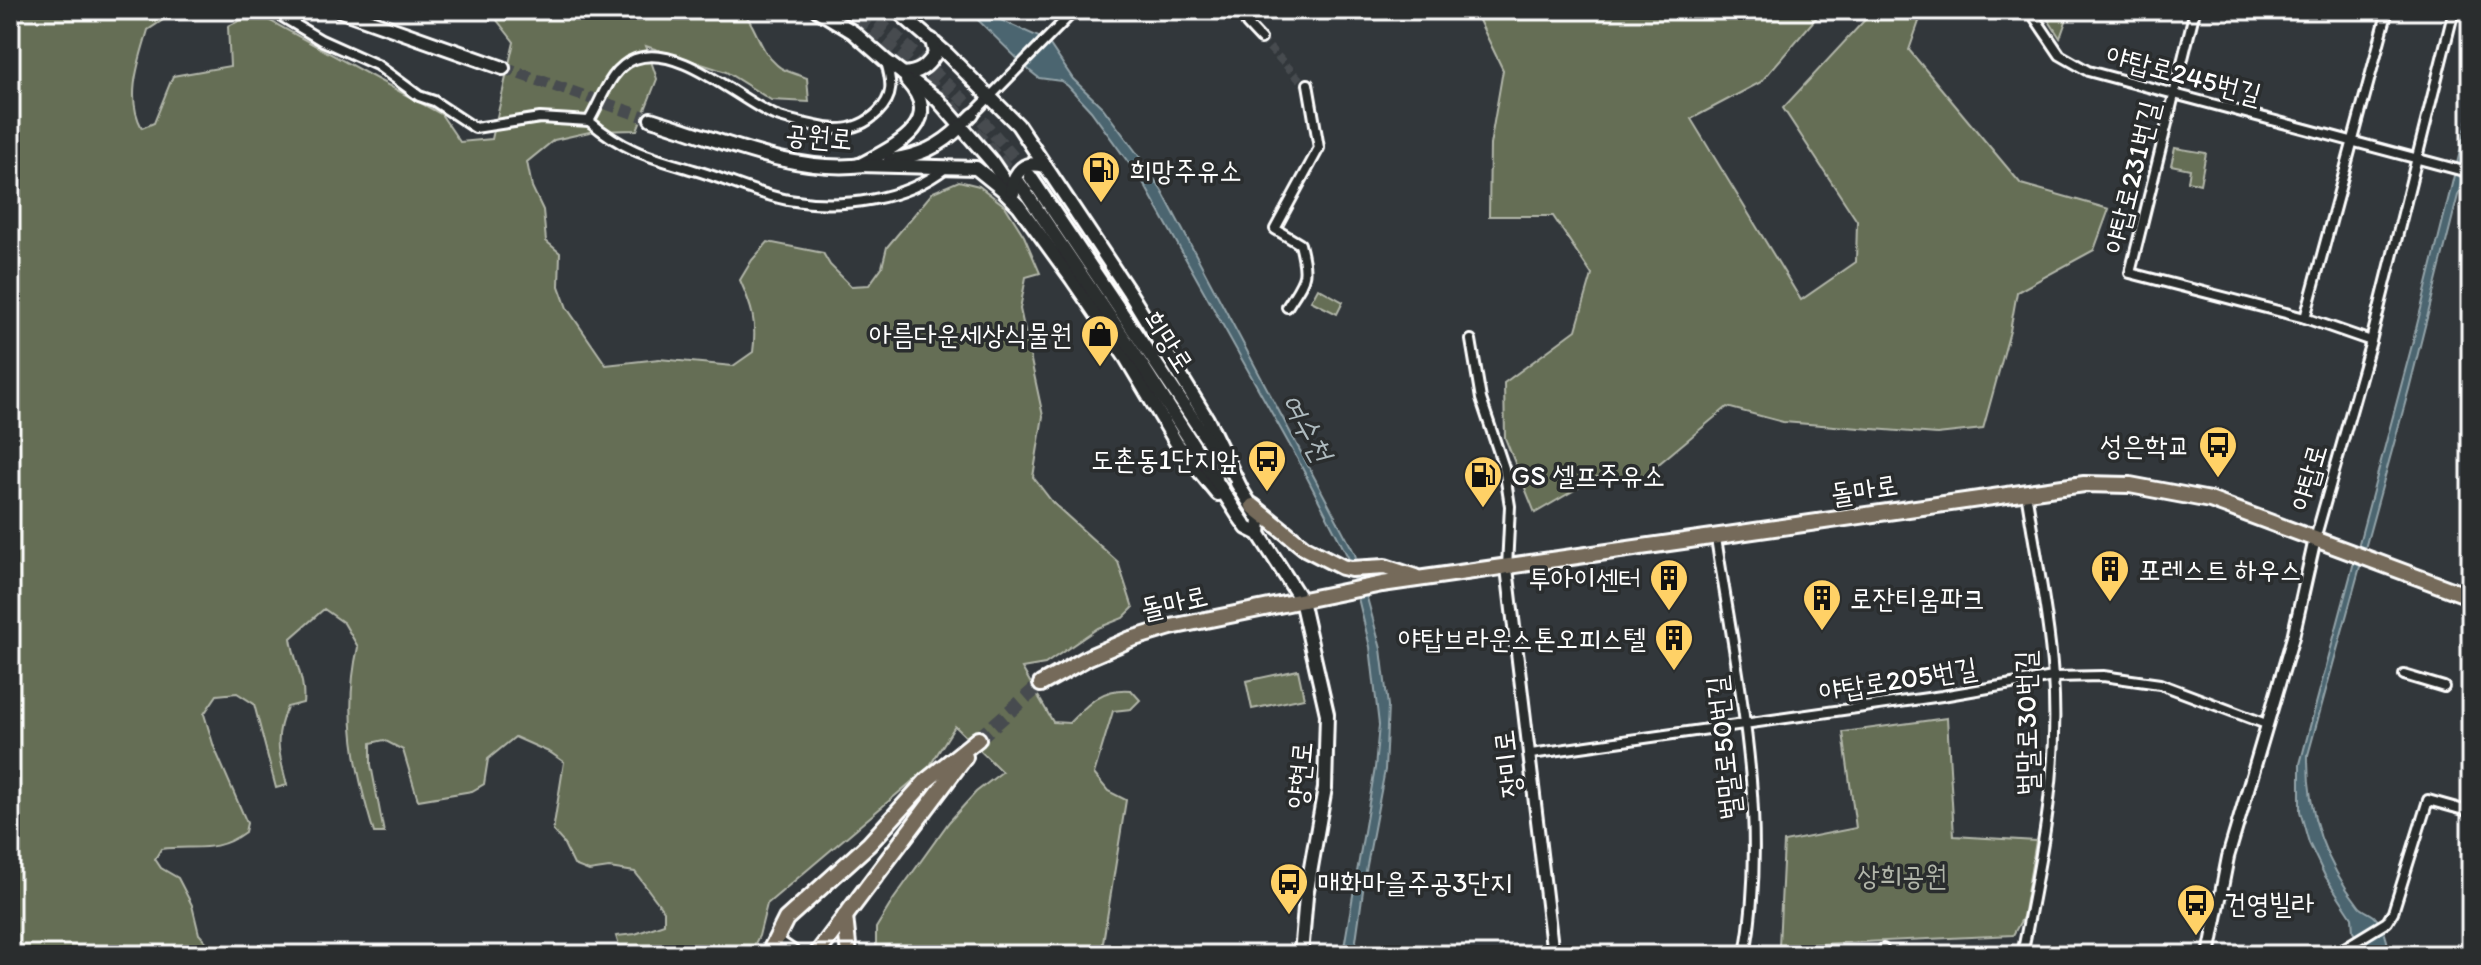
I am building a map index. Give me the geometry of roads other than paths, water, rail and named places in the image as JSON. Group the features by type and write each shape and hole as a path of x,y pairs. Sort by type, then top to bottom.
{"main road":[{"path":"339,10 503,68"},
{"path":"817,10 853,32 886,61 910,84 921,103 921,116 911,133 893,147 859,165"},
{"path":"896,10 932,40 1018,125 1129,292 1207,419 1241,489"},
{"path":"903,74 921,70 929,63 935,54 932,40"},
{"path":"886,61 938,100 992,162 1020,183"},
{"name":"공원로","path":"651,119 772,156 824,165 859,165 925,153 947,140 961,126"},
{"path":"1045,166 1035,163 1024,165 1014,177 1020,183 1046,242"},
{"path":"859,165 976,168 1019,206 1126,358 1177,444 1209,486 1238,515"},
{"name":"희망로","path":"1020,183 1253,506 1260,520 1259,534"},
{"name":"희망로","path":"1020,183 1238,515 1247,528 1259,534 1301,600"},
{"name":"돌마로","path":"1041,684 1089,657 1131,639 1171,627 1326,594 2084,484 2130,485 2210,500 2471,597"},
{"path":"1253,506 1296,541 1342,567 1385,567 1421,579"},
{"name":"양현로","path":"1301,600 1327,714 1325,788 1306,896 1301,955"},
{"path":"768,955 786,919 869,844 927,780 978,739 816,955"},
{"path":"845,916 849,955"}],"street":[{"path":"271,10 321,40 377,65 419,96 434,101 475,128 540,118 589,121 645,157 787,200 818,203 861,201 906,191 937,176 949,166"},
{"path":"973,114 1075,10"},
{"path":"1241,10 1247,24 1261,39"},
{"name":"야탑로245번길","path":"2033,10 2035,18 2060,55 2088,71 2471,173"},
{"name":"야탑로231번길","path":"2195,10 2130,273 2305,318 2371,341"},
{"path":"2305,318 2388,10"},
{"name":"야탑로","path":"2209,955 2228,857 2293,637 2315,539 2419,159 2452,10"},
{"path":"589,121 614,75 623,65 650,56 685,63 775,115 830,130 844,130 862,125 883,107 892,85 886,61"},
{"path":"1287,307 1305,278 1304,260 1300,244 1275,229 1319,148 1308,84"},
{"name":"공원로","path":"961,126 973,114"},
{"path":"1471,340 1481,399 1504,468 1510,506 1507,568"},
{"name":"벌말로30번길","path":"2022,955 2047,827 2052,774 2053,677 2026,491"},
{"name":"벌말로50번길","path":"1716,538 1745,724 1755,840 1751,923 1745,955"},
{"name":"장미로","path":"1507,568 1553,955"},
{"path":"2404,675 2444,687"},
{"name":"야탑로205번길","path":"1531,754 1942,696 2053,677 2103,676 2160,684 2266,724"},
{"path":"2333,955 2387,922 2393,912 2428,800 2471,812"},
{"path":"762,955 777,939 793,950"}],"water":[{"path":"964,10 987,10 996,18 1050,45 1073,79 1103,108 1139,156 1162,191 1355,554 1381,649 1388,706 1385,770 1354,955 1343,953 1375,768 1379,725 1370,647 1348,557 1298,460 1144,184 1091,111 1068,86 1061,81 1039,78"},
{"path":"2471,107 2471,144 2409,389 2308,755 2314,816 2327,854 2359,906 2381,925 2391,955 2369,955 2353,932 2352,917 2325,876 2309,843 2300,811 2300,764 2412,345"}],"tunnel":[{"path":"843,10 914,67 1020,183"},
{"path":"864,10 969,105 1028,174"},
{"path":"1261,39 1303,83 1308,84"},
{"path":"503,68 651,119"},
{"path":"978,739 1041,684"},
{"path":"793,950 801,955"}],"place":[{"name":"희망주유소","path":"1101,204"},
{"name":"아름다운세상식물원","path":"1100,368"},
{"name":"성은학교","path":"2218,479"},
{"name":"도촌동1단지앞","path":"1267,493"},
{"name":"GS 셀프주유소","path":"1483,509"},
{"name":"포레스트 하우스","path":"2110,603"},
{"name":"투아이센터","path":"1669,612"},
{"name":"로잔티움파크","path":"1822,632"},
{"name":"야탑브라운스톤오피스텔","path":"1674,672"},
{"name":"매화마을주공3단지","path":"1289,916"},
{"name":"건영빌라","path":"2196,937"}],"water label":[{"name":"여수천","path":"1307,427"}],"park label":[{"name":"상희공원","path":"1902,875"}]}
